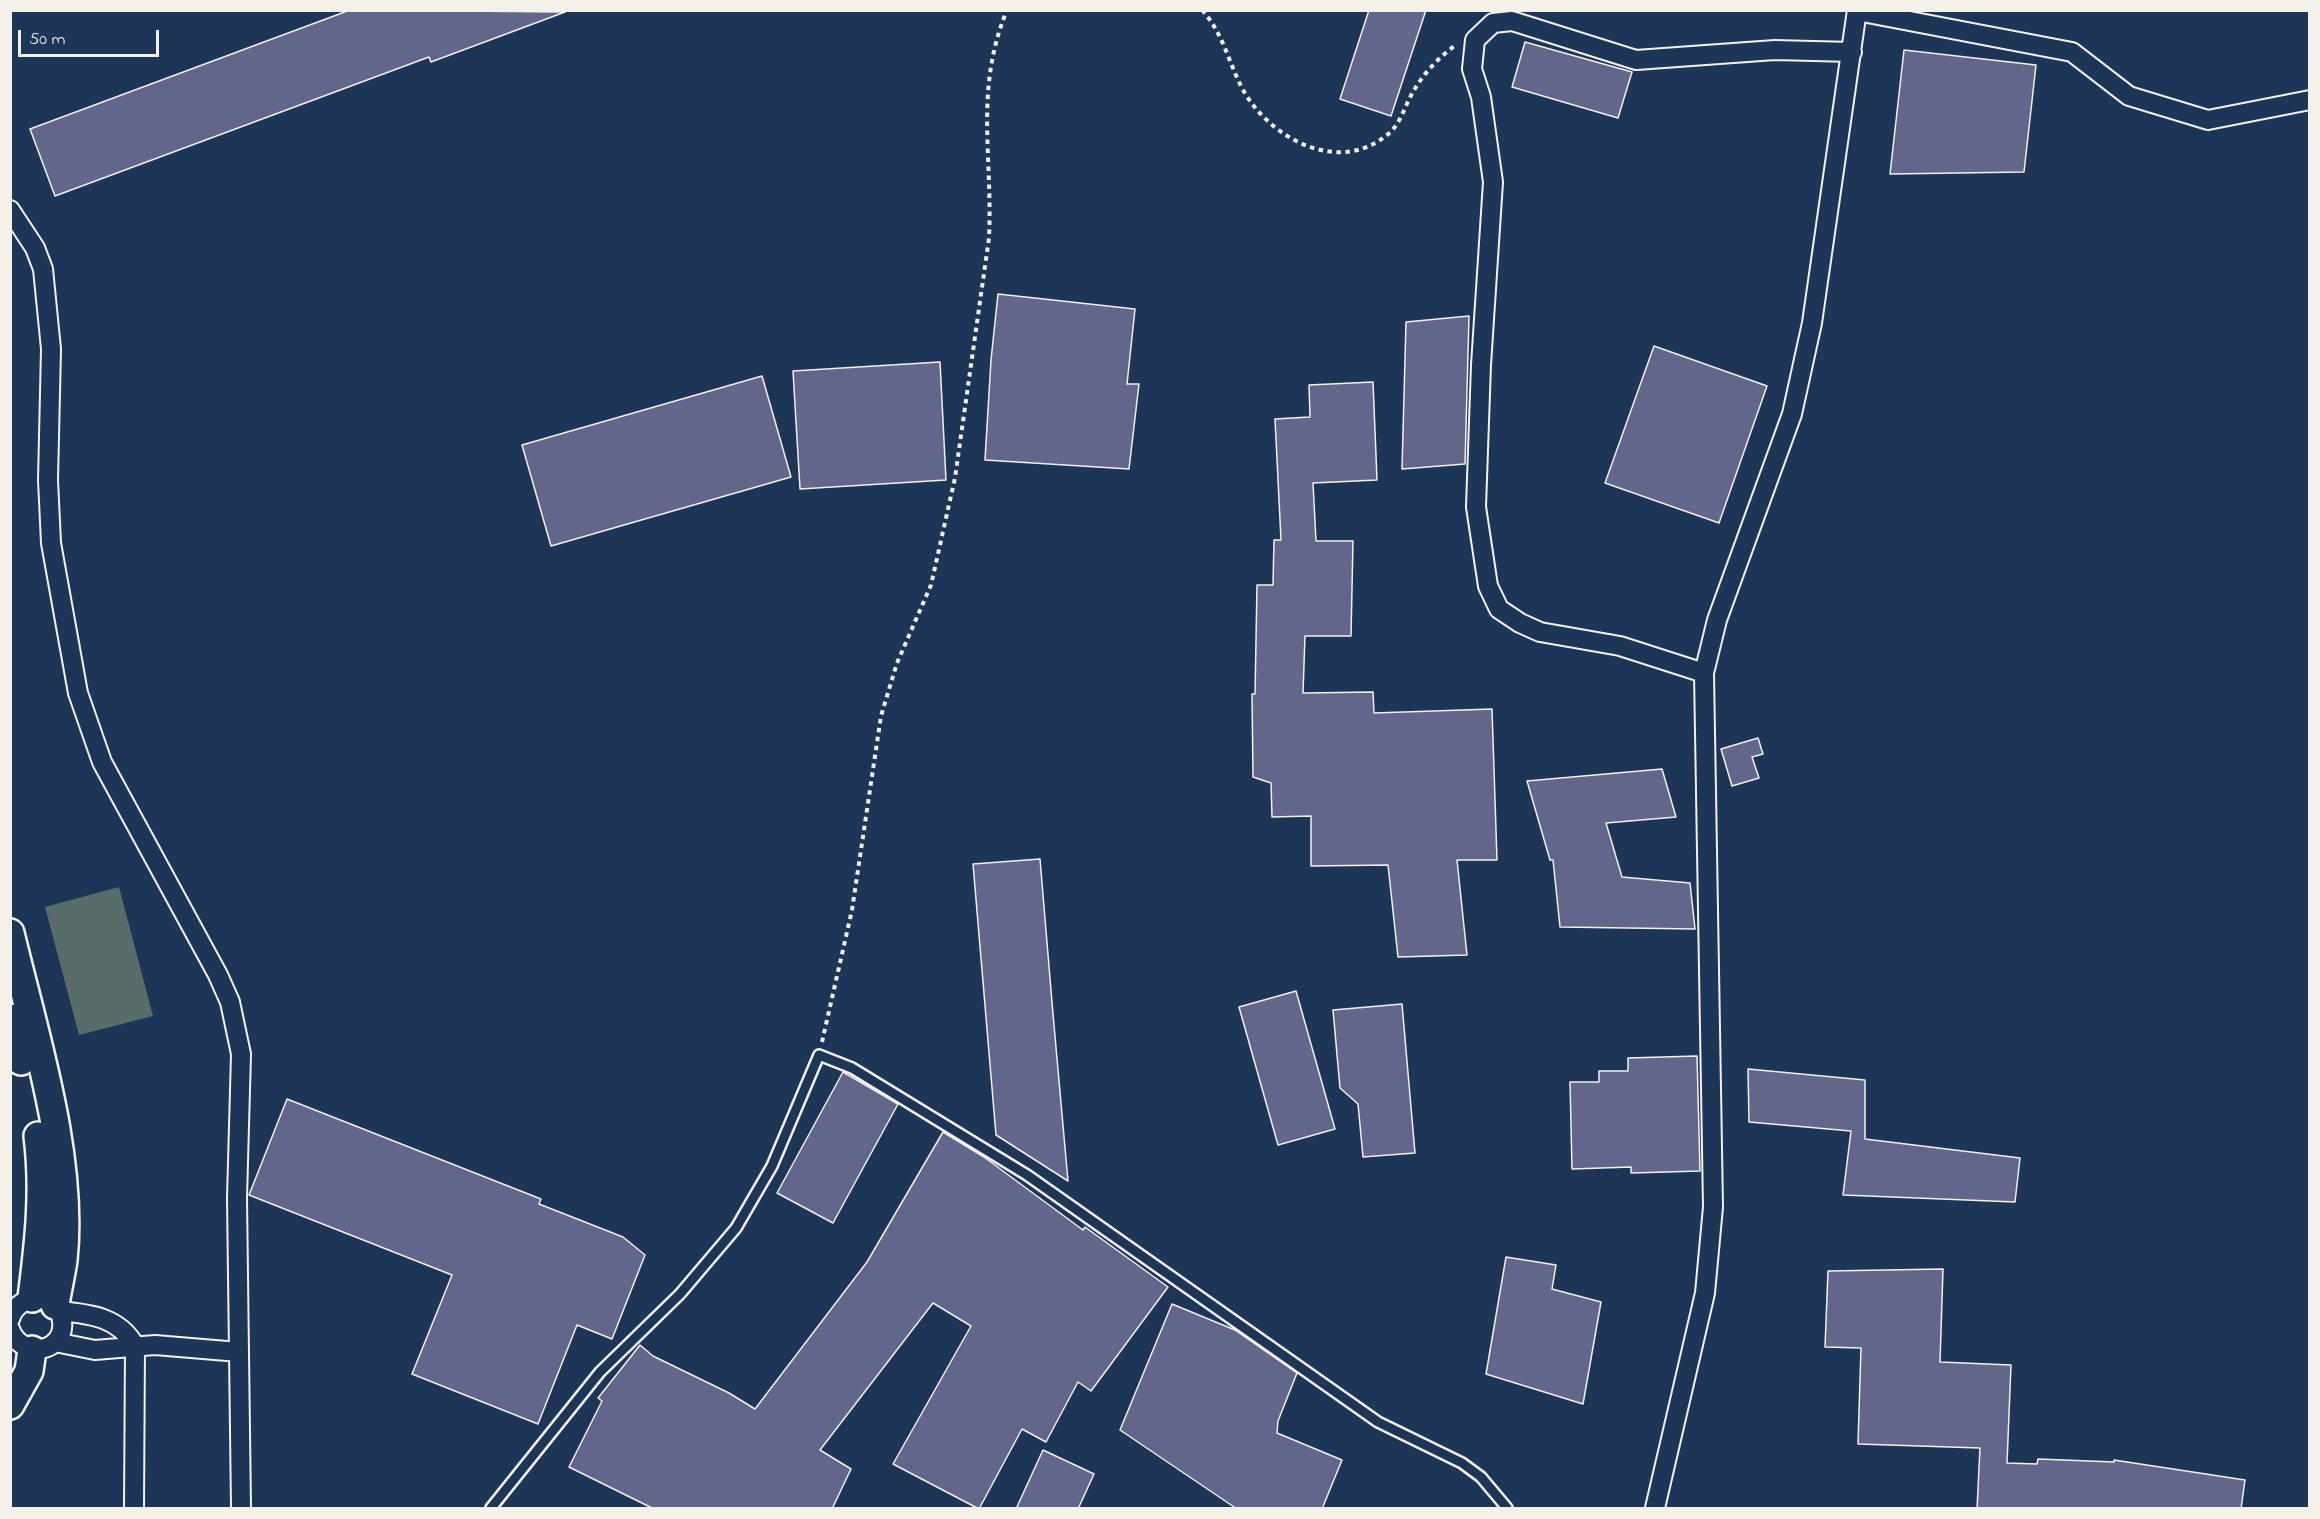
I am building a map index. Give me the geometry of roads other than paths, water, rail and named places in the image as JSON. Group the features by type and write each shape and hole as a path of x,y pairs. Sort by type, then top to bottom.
{"street":[{"path":"1655,1509 1705,1293 1713,1207 1704,673 1717,620 1792,414 1803,368 1857,11 2072,52 2129,96 2208,120 2310,100"},
{"path":"1704,673 1620,646 1540,632 1499,609 1488,586 1476,507 1481,365 1493,182 1481,97 1472,69 1475,40 1493,23 1512,21 1636,60 1775,50 1852,52"},
{"path":"10,210 29,238 43,269 51,349 48,480 51,543 78,693 102,762 218,975 238,1027 241,1054 237,1198 241,1509"},
{"path":"10,234 29,238"},
{"path":"10,933 58,1145 64,1227 63,1260 26,1325"},
{"path":"10,1018 37,1131 41,1162 41,1220 26,1325 29,1371 10,1405"},
{"path":"26,1325 95,1315 120,1326 135,1346 134,1509"},
{"path":"26,1325 95,1350 117,1350 135,1346 239,1352"}],"lane":[{"path":"491,1509 600,1372 680,1294 736,1228 772,1166 819,1054 852,1068 1028,1174 1378,1422 1462,1463 1481,1477 1507,1509"}]}
